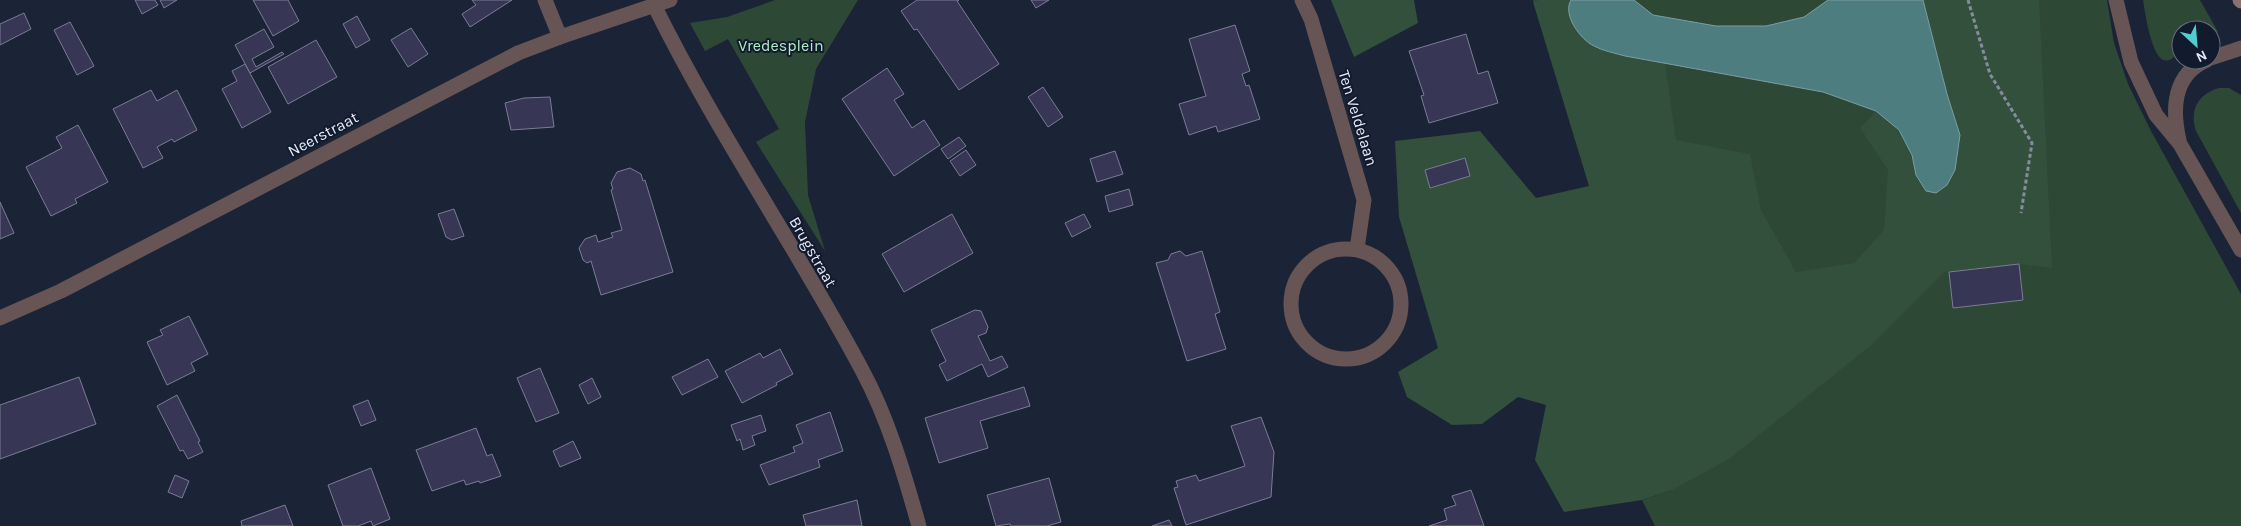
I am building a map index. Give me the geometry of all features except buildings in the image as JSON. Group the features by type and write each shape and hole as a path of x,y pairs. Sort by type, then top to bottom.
{"street":[{"path":"545,0 560,37"},
{"name":"Neerstraat","path":"0,318 61,291 509,58 560,37 670,0"},
{"name":"Ten Veldelaan","path":"1302,0 1311,20 1364,200 1356,250"},
{"path":"2116,0 2131,62 2156,115 2180,144 2241,250"},
{"name":"Brugstraat","path":"654,5 682,62 863,371 888,432 919,526"},
{"path":"2221,55 2241,48"},
{"path":"2180,144 2174,118 2176,95 2187,74 2193,70"},
{"path":"1356,250 1375,257 1389,269 1398,286 1401,305 1398,322 1388,339 1373,351 1355,358 1330,357 1313,349 1300,335 1291,312 1291,292 1299,275 1311,260 1328,251 1356,250"}],"path":[{"path":"1968,0 1990,74 2032,143 2021,213"}],"green space":[{"name":"Vredesplein","path":"775,0 858,0 816,69 805,122 808,195 825,251 756,142 779,129 728,39 705,51 690,23 727,17"},
{"path":"1533,0 2107,0 2114,43 2128,84 2151,131 2241,294 2241,526 1655,526 1642,500 1672,490 1628,312"},
{"path":"2143,0 2200,0 2211,20 2171,20 2171,58 2169,60 2163,60 2158,55 2150,37"},
{"path":"2219,88 2229,88 2241,95 2241,213 2196,131 2194,123 2197,104 2206,94"}],"shaded area":[{"path":"1331,0 1414,0 1418,23 1354,57"},
{"path":"1539,0 1571,0 1569,3 1593,46 1625,56 1665,63 1676,140 1750,154 1761,210 1796,272 1854,263 1884,230 1888,170 1860,128 1876,111 1893,125 1904,138 1911,153 1916,175 1960,135 1947,94 1923,0 2039,0 2052,268 2019,264 1944,272 1869,347 1729,459 1672,490 1642,500 1564,512 1535,460 1546,405 1518,397 1482,424 1452,425 1407,397 1398,372 1438,348 1399,217 1395,141 1480,131 1536,198 1589,186 1533,2"},
{"path":"1571,0 1634,0 1653,15 1716,26 1766,26 1804,17 1828,0 1923,0 1947,94 1960,135 1955,170 1947,185 1936,193 1926,191 1916,175 1912,155 1899,130 1876,111 1823,92 1625,56 1598,48 1589,43 1574,26 1569,13"}]}
